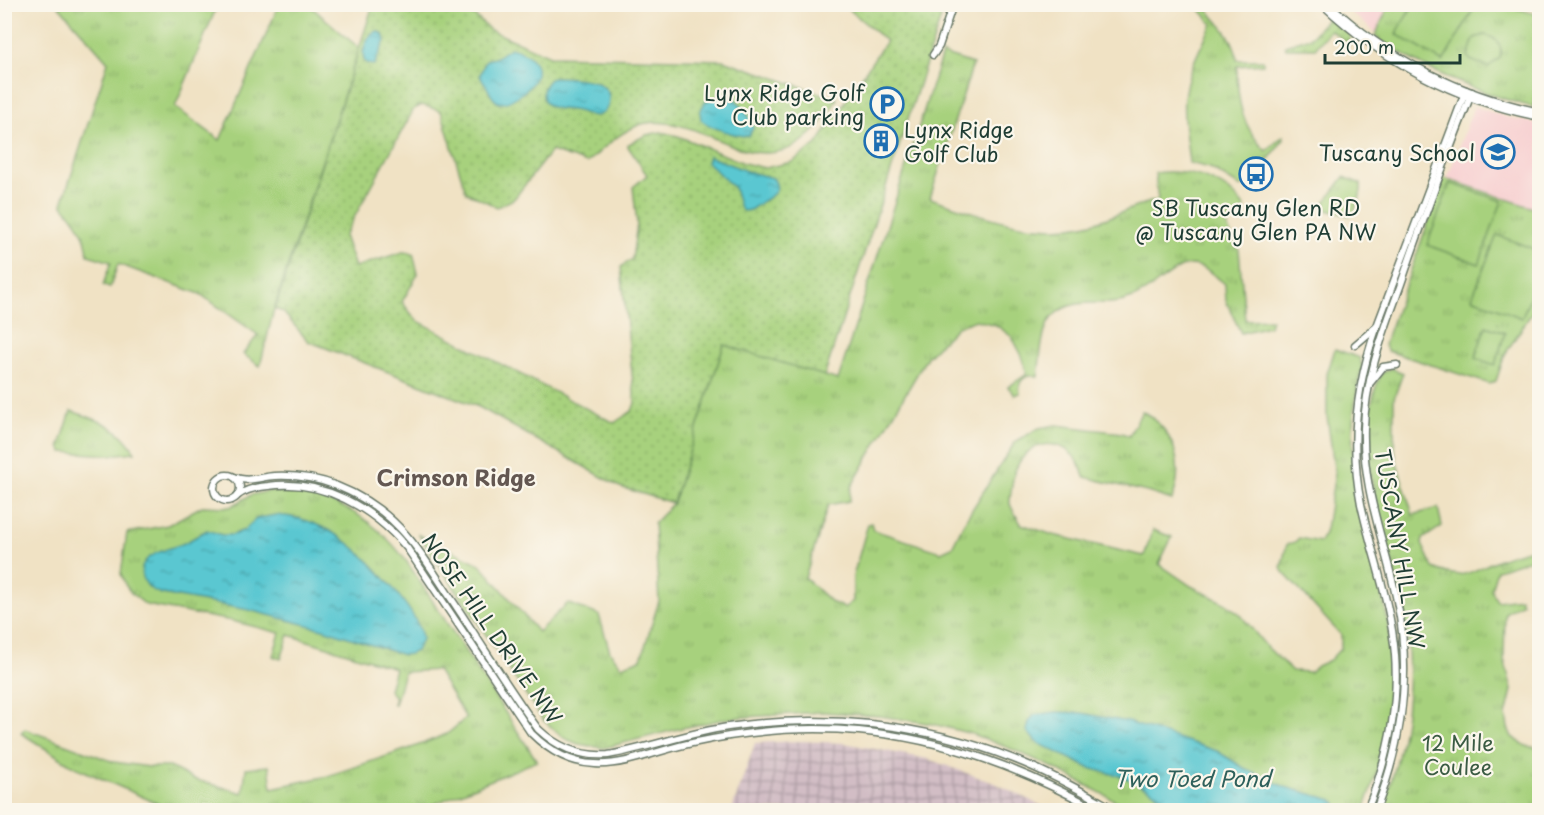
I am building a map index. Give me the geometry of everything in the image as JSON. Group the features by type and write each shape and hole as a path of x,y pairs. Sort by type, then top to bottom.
{"street":[{"path":"933,55 939,46 953,4"},
{"path":"1322,4 1356,34 1385,55 1429,80 1539,117"},
{"path":"1329,4 1359,31 1388,50 1468,94 1539,112"},
{"name":"TUSCANY HILL NW","path":"1367,810 1381,772 1389,740 1395,687 1395,655 1390,617 1362,506 1355,461 1355,420 1359,390 1377,326 1468,94"},
{"name":"TUSCANY HILL NW","path":"1376,810 1397,746 1405,672 1398,603 1367,485 1364,429 1368,388 1379,347 1468,94"},
{"path":"1355,345 1377,326"},
{"path":"1368,388 1383,367 1397,365"},
{"path":"226,475 234,477 239,484 237,496 225,501 218,497 215,485 219,478 226,475"},
{"name":"NOSE HILL DRIVE NW","path":"234,477 245,481 270,477 297,477 322,481 361,497 399,525 417,546 538,729 566,748 591,755 608,755 707,731 768,722 834,721 879,724 924,732 994,752 1056,778 1116,810"},
{"name":"NOSE HILL DRIVE NW","path":"237,496 250,489 273,485 299,486 321,490 362,508 392,532 407,548 531,734 551,750 569,759 588,764 615,763 691,743 757,732 806,729 859,731 918,740 978,755 1027,774 1098,810"},
{"path":"392,532 399,525"}],"shaded area":[{"path":"1342,5 1389,5 1376,33"},
{"name":"Tuscany School","path":"1474,106 1506,117 1539,124 1539,210 1447,179"},
{"path":"800,741 844,743 928,759 997,784 1050,810 732,810 755,743"}],"green space":[{"path":"58,5 210,5 215,11 175,107 220,140 279,5 309,5 359,48 274,309 260,366 243,354 258,335 200,294 118,264 110,287 103,285 111,262 88,255 83,234 62,204 108,62"},
{"path":"373,5 463,5 490,30 550,56 723,60 837,99 821,123 802,142 778,152 749,151 698,131 656,122 642,124 624,132 587,163 551,151 514,199 497,207 466,192 441,111 422,105 414,109 344,236 355,267 403,252 413,253 418,274 402,302 416,320 614,423 632,411 635,403 621,267 632,259 637,224 633,187 647,175 627,145 646,135 661,132 678,136 744,163 765,168 792,162 817,144 886,41 844,5 945,5 824,377 724,345 673,503 620,487 479,407 308,341 283,312 275,309"},
{"path":"1196,5 1203,5 1225,30 1233,44 1237,60 1263,60 1263,64 1237,66 1242,112 1251,132 1266,151 1283,136 1284,139 1256,176 1244,186 1239,186 1210,168 1189,163 1184,122 1184,98 1191,69 1212,24"},
{"path":"1389,5 1505,5 1539,15 1539,75 1533,107 1453,80 1378,39 1375,36"},
{"path":"1413,5 1476,5 1443,62 1396,34"},
{"path":"1329,17 1350,35 1349,44 1330,30 1316,48 1286,48 1285,45 1311,37"},
{"path":"1485,35 1496,40 1501,49 1500,58 1488,67 1470,60 1468,56 1474,38"},
{"path":"942,54 973,64 930,198 1010,223 1050,228 1071,227 1092,223 1158,200 1155,173 1181,173 1205,178 1227,190 1245,208 1225,223 1239,250 1245,320 1271,319 1269,326 1241,333 1226,301 1225,284 1201,267 1184,266 1133,298 1112,303 1073,305 1054,315 1046,328 1038,377 1030,376 1023,379 1019,388 1020,393 1015,395 1008,387 1027,374 1022,356 1012,337 996,325 976,320 957,327 927,357 851,487 849,501 828,505 805,578 831,602 844,608 853,601 853,576 868,524 871,523 873,530 941,552 952,547 966,519 1015,442 1039,428 1056,425 1122,433 1129,436 1142,411 1162,428 1174,450 1177,474 1172,500 1084,477 1078,462 1068,451 1057,446 1045,445 1034,448 1024,456 1016,469 1010,504 1021,524 1053,535 1144,556 1153,530 1172,537 1159,564 1191,586 1240,614 1265,645 1292,671 1310,672 1330,660 1341,648 1341,635 1281,568 1287,544 1299,538 1320,542 1326,529 1335,473 1327,416 1327,374 1335,349 1360,358 1362,367 1354,409 1354,472 1360,513 1385,607 1392,667 1385,739 1364,810 1133,810 1050,766 972,734 933,724 880,716 823,712 730,718 604,748 578,744 564,738 543,720 419,535 480,564 538,632 568,603 599,615 610,652 621,666 641,659 659,601 654,523 673,503 724,345 838,380"},
{"path":"1344,177 1361,184 1358,201 1350,216 1327,210 1324,207 1325,202"},
{"path":"1444,178 1539,210 1539,294 1533,311 1505,354 1496,381 1490,384 1388,351 1384,345"},
{"path":"1450,183 1502,201 1479,264 1427,245"},
{"path":"1497,235 1539,251 1539,273 1522,318 1472,298"},
{"path":"1486,326 1505,333 1495,365 1475,358"},
{"name":"12 Mile Coulee","path":"1391,368 1403,373 1394,398 1394,442 1397,464 1413,515 1438,508 1442,526 1423,539 1422,544 1433,568 1452,574 1466,574 1506,556 1539,547 1539,557 1497,570 1491,589 1497,601 1520,598 1522,603 1505,613 1504,659 1512,690 1506,715 1512,737 1526,746 1539,748 1540,810 1381,810 1400,746 1409,681 1409,659 1403,609 1377,507 1369,454 1369,419 1374,392 1382,373"},
{"path":"71,411 108,425 129,443 135,452 111,455 62,452 60,446"},
{"path":"269,491 311,496 347,509 363,518 393,545 407,562 537,761 420,810 172,810 73,766 21,733 25,729 114,762 149,767 170,767 193,779 243,793 246,768 269,766 272,788 328,776 447,734 466,718 437,670 404,672 395,704 393,704 395,697 389,690 395,668 289,635 281,659 273,656 280,633 232,621 146,605 126,586 121,574 127,533 168,525 202,506 230,507 251,495"}],"water":[{"path":"377,31 383,34 385,41 374,65 367,64 363,56 364,48 370,36"},
{"path":"510,48 529,56 534,62 536,75 527,89 518,96 507,102 499,103 493,98 480,75 486,60 495,58"},
{"path":"556,77 589,80 604,87 609,101 606,110 593,116 551,107 544,100 544,88 550,79"},
{"path":"726,94 739,103 749,118 753,128 749,136 724,131 701,120 700,112 705,102"},
{"path":"709,156 746,171 773,178 777,187 776,191 753,208 743,211 734,188 707,162"},
{"path":"275,515 300,519 321,526 358,551 396,592 414,618 422,639 416,651 403,655 323,629 249,610 162,594 149,588 144,580 143,565 147,559 160,551 182,544 207,530 222,535 233,535 244,530 256,519"},
{"name":"Two Toed Pond","path":"1055,712 1082,713 1128,722 1217,751 1244,768 1285,787 1333,800 1337,803 1338,810 1286,810 1280,807 1268,810 1180,810 1149,789 1124,777 1089,768 1036,742 1027,731 1029,722 1034,715"}],"place":[{"name":"Lynx Ridge Golf Club parking","path":"887,104"},
{"name":"Lynx Ridge Golf Club","path":"881,141"},
{"name":"Tuscany School","path":"1498,152"},
{"name":"SB Tuscany Glen RD @ Tuscany Glen PA NW","path":"1256,174"}],"district":[{"name":"Crimson Ridge","path":"456,476"}]}
